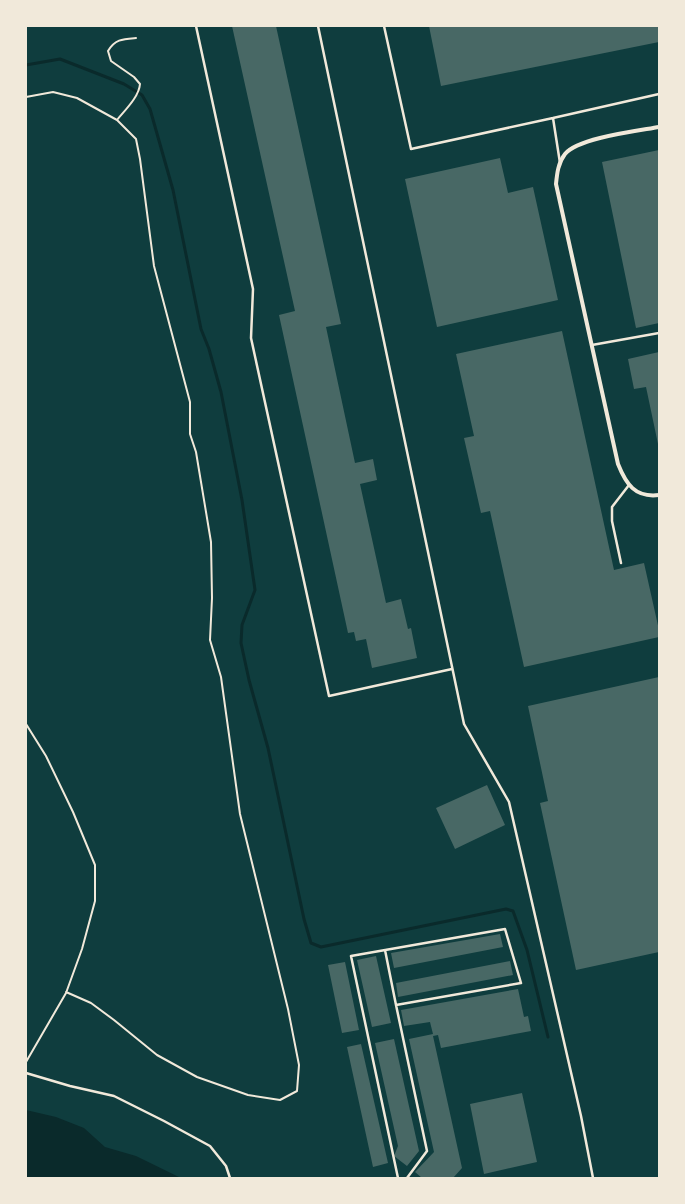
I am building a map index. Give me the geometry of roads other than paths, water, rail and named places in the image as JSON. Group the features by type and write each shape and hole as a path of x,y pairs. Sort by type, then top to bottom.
{"street":[{"path":"659,127 593,140 573,148 565,154 560,163 556,184 618,464 622,475 635,491 650,496 659,495"}],"lane":[{"path":"196,26 253,289 252,338 328,696 452,669"},
{"path":"318,26 464,724 509,802 581,1116 593,1178"},
{"path":"384,26 411,149 659,94"},
{"path":"553,118 560,163"},
{"path":"592,345 659,333"},
{"path":"621,563 612,521 612,507 629,485"},
{"path":"396,1005 521,983 505,929 351,956 398,1178"},
{"path":"385,950 427,1151 407,1178"},
{"path":"26,1073 70,1086 114,1096 164,1121 210,1146 226,1166 230,1178"}],"water":[{"path":"26,1110 56,1117 84,1128 105,1147 136,1156 181,1178 26,1178"}],"waterway":[{"path":"26,65 60,59 124,84 142,95 150,109 173,190 201,329 209,349 221,392 242,500 255,590 242,625 241,643 249,680 268,748 304,919 311,943 321,947 506,909 513,911 527,950 548,1037"}]}
